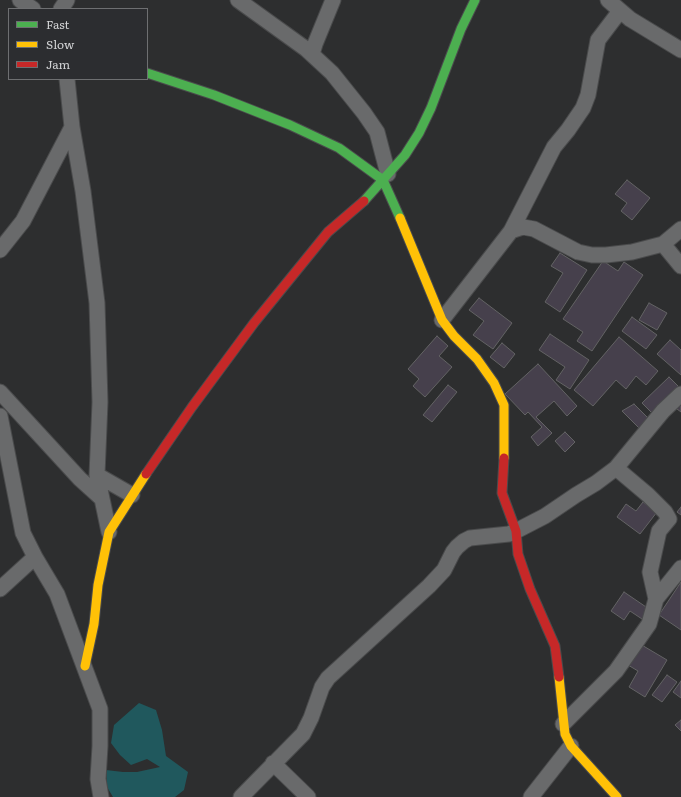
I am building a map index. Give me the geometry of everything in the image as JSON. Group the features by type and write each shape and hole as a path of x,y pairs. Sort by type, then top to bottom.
{"street":[{"path":"20,0 32,8"},
{"path":"238,0 312,54 332,73 377,132 385,177 442,320 454,336 477,359 494,383 504,405 502,493 516,531 518,554 530,589 555,646 565,734 571,746 617,797"},
{"path":"312,54 333,0"},
{"path":"85,666 94,624 98,584 109,532 192,406 258,317 328,232 367,199 405,155 432,108 461,29 475,0"},
{"path":"608,0 630,19 681,50"},
{"path":"442,320 511,231 554,147 583,108 588,95 598,40 620,11"},
{"path":"148,73 214,95 290,125 339,148 385,177"},
{"path":"67,80 72,127 97,303 100,402 97,475 109,532"},
{"path":"0,250 23,221 72,127"},
{"path":"511,231 523,227 534,229 578,252 592,255 632,252 663,244 681,229"},
{"path":"663,244 681,266"},
{"path":"0,392 80,479 101,498"},
{"path":"241,797 303,734 311,718 322,687 328,678 429,586 444,570 453,552 458,546 470,538 509,534 516,531 545,516 596,483 616,468 663,411 681,394"},
{"path":"0,416 23,533 35,558 57,594 100,709 98,779 101,797"},
{"path":"616,468 648,495 665,512 669,519 659,531 650,572 656,599"},
{"path":"97,475 132,495"},
{"path":"0,589 35,558"},
{"path":"564,724 616,671 649,624 656,599 681,568"},
{"path":"531,797 571,746"},
{"path":"274,763 308,797"}],"water":[{"path":"139,703 156,710 162,730 166,756 188,772 184,790 175,797 113,797 107,787 106,770 137,772 160,767 147,759 131,765 120,755 111,743 114,725"}],"building":[{"path":"627,180 650,198 632,220 621,211 627,203 615,194"},
{"path":"560,253 587,270 560,312 545,302 563,273 551,266"},
{"path":"603,261 618,271 624,262 643,275 592,351 577,341 583,332 563,319"},
{"path":"479,298 512,323 493,349 473,335 484,321 469,310"},
{"path":"649,303 667,313 657,330 639,320"},
{"path":"632,317 657,335 646,349 622,331"},
{"path":"550,334 589,360 570,389 556,380 565,367 539,350"},
{"path":"437,336 448,346 439,356 452,367 425,397 413,386 419,379 408,369"},
{"path":"619,337 658,371 646,385 636,376 626,389 616,380 593,406 574,390"},
{"path":"670,340 681,350 681,375 657,354"},
{"path":"502,343 515,354 504,368 490,357"},
{"path":"538,364 577,406 567,416 554,401 536,417 552,433 538,446 531,437 542,427 528,412 525,415 505,394"},
{"path":"669,377 680,388 653,414 642,403"},
{"path":"448,385 457,392 432,422 423,415"},
{"path":"681,397 681,412 673,406"},
{"path":"634,404 651,421 641,430 622,411"},
{"path":"565,432 575,442 565,452 555,441"},
{"path":"643,502 657,512 640,534 617,517 626,504 636,511"},
{"path":"681,507 681,515 677,512"},
{"path":"681,582 681,630 659,615"},
{"path":"624,592 649,609 642,619 630,611 624,620 611,611"},
{"path":"640,644 667,660 645,697 629,687 638,671 628,665"},
{"path":"667,675 677,682 662,702 652,695"},
{"path":"681,681 681,698 673,692"},
{"path":"681,720 681,731 675,725"}],"traffic: fast":[{"path":"364,201 405,155 419,133 431,108 461,29 475,0"},
{"path":"148,73 214,95 290,125 339,148 383,180 400,218"}],"traffic: slow":[{"path":"400,218 442,320 454,336 477,359 494,383 504,405 504,458"},
{"path":"85,666 94,624 98,585 109,532 146,474"},
{"path":"559,677 565,734 571,746 617,797"}],"traffic: jam":[{"path":"146,474 192,407 254,323 328,232 364,201"},
{"path":"504,458 502,493 516,531 518,554 530,589 555,646 559,677"}]}
